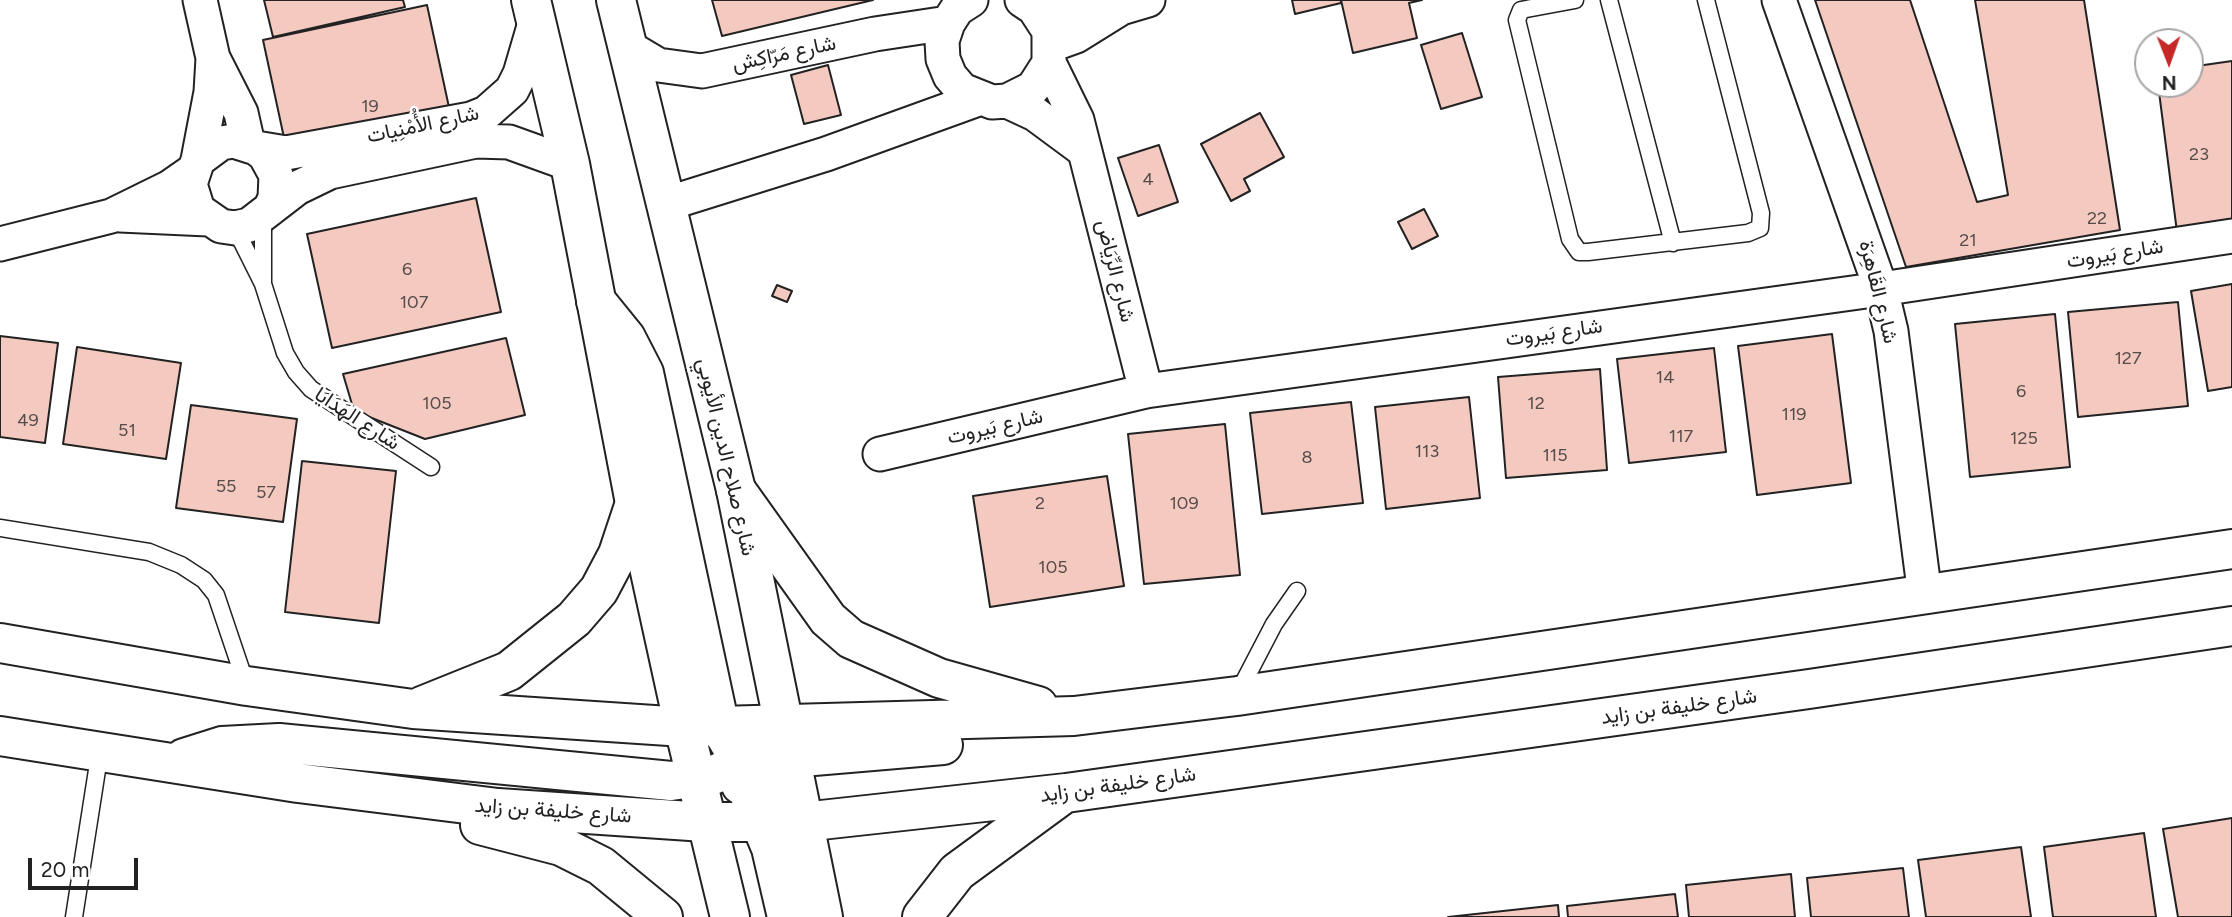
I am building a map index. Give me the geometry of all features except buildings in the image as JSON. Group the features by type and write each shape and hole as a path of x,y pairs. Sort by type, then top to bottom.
{"main road":[{"name":"شارع صلاح الدين الأيوبي","path":"616,0 736,490 823,917"},
{"path":"533,11 570,164 635,503 702,727 762,822 787,917"},
{"path":"596,301 626,338 644,373 702,727"},
{"path":"736,490 828,619 850,639 939,678 1074,716"},
{"path":"413,709 509,671 574,619 599,590 618,554 635,503"},
{"path":"730,917 705,822 731,775 764,747 1173,704 2232,549"},
{"name":"شارع خليفة بن زايد","path":"0,736 298,783 498,808 705,822 803,822 1066,793 1836,685 2232,626"},
{"path":"0,643 247,687 413,709 702,727 787,743 822,753 1094,735 1143,723 1173,704"},
{"path":"170,762 222,746 279,743 643,780 731,775 803,822"},
{"path":"298,783 413,815 498,828 561,846 601,866 663,917"},
{"path":"922,917 957,872 1066,793"}],"street":[{"path":"200,0 213,58 241,113 252,146"},
{"name":"شارع القَاهِرَة","path":"1780,0 1881,289 1891,331 1925,596"},
{"path":"666,204 1034,88 1035,21 1076,36 1134,4"},
{"path":"959,8 942,41 943,59 950,76 962,90 1035,114 1085,151"},
{"name":"شارع مَرّاكِش","path":"626,46 658,65 702,71 875,34 959,8"},
{"name":"شارع الأُمْنِيات","path":"252,146 286,153 471,119 486,113 512,90 520,74 533,11"},
{"name":"شارع الرِّيَاض","path":"1035,21 1065,91 1085,151 1146,391"},
{"path":"213,58 208,114 195,165 192,198 244,218"},
{"name":"شارع الأُمْنِيات","path":"244,218 307,181 330,172 476,141 509,142 570,164"},
{"path":"0,244 111,216 170,187 221,143 252,146 265,155 276,175 275,198 244,218 111,216"},
{"name":"شارع بَيروت","path":"880,454 1146,391 1881,289 2232,236"}],"lane":[{"path":"1575,0 1521,10 1517,20 1572,246 1579,252 1673,243 1748,233 1760,228 1763,221 1706,0"},
{"path":"1609,0 1673,243"},
{"name":"شارع الهَدَايَا","path":"244,218 285,353 311,389 431,467"},
{"name":"شارع الهَدَايَا","path":"244,218 263,284"},
{"path":"0,528 149,552 181,565 204,580 216,594 247,687"},
{"path":"1237,695 1274,624 1297,591"},
{"path":"74,917 100,751"}]}
